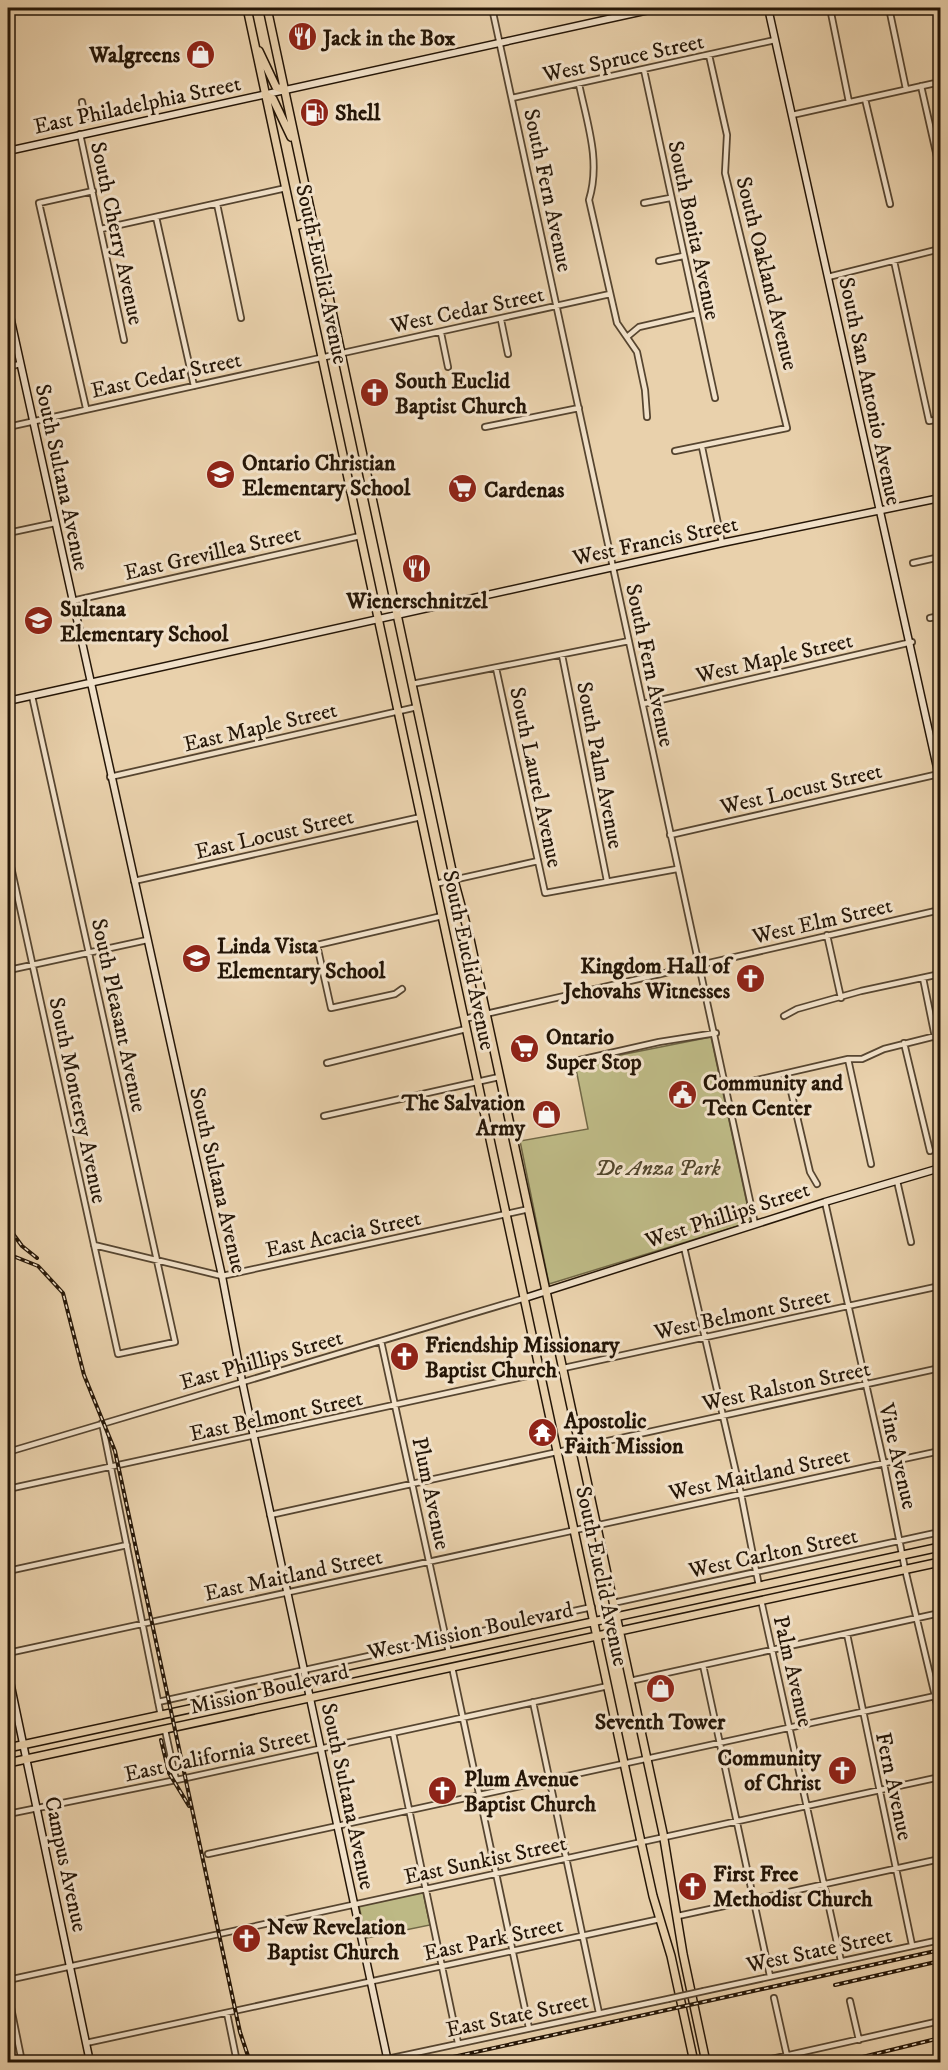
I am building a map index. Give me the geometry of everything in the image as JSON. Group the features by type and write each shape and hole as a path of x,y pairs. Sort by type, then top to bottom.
{"main road":[{"name":"South Euclid Avenue","path":"247,8 641,1842 671,1956 694,2062"},
{"name":"South Euclid Avenue","path":"267,8 454,880 470,939 664,1837 683,1954 706,2062"},
{"path":"252,34 276,87 284,90"},
{"path":"265,95 274,100 299,160"},
{"path":"294,226 313,221"},
{"path":"350,490 369,487"},
{"name":"West Mission Boulevard","path":"8,1748 940,1547"},
{"path":"619,1630 940,1562"},
{"name":"Mission Boulevard","path":"8,1763 619,1630"}],"street":[{"name":"South Fern Avenue","path":"492,8 643,704 676,869 716,1032 755,1224"},
{"name":"East Philadelphia Street","path":"8,151 658,8"},
{"name":"South San Antonio Avenue","path":"768,8 879,510 912,642 940,778"},
{"path":"830,8 849,102"},
{"path":"890,8 906,89"},
{"name":"West Spruce Street","path":"512,98 775,40"},
{"name":"South Oakland Avenue","path":"702,447 787,428 725,173 727,135 709,55"},
{"name":"South Bonita Avenue","path":"644,70 682,256 715,398"},
{"path":"792,115 940,82"},
{"path":"579,84 595,162 595,182 589,200 617,323 637,352 645,390 647,417"},
{"path":"921,86 940,170"},
{"path":"865,99 890,204"},
{"path":"82,102 85,118"},
{"name":"South Cherry Avenue","path":"80,134 124,340"},
{"path":"934,142 940,141"},
{"path":"101,229 286,188"},
{"path":"86,408 39,203 93,191"},
{"path":"644,203 670,198"},
{"path":"217,204 241,318"},
{"path":"156,217 194,386"},
{"path":"828,277 940,249"},
{"path":"659,261 682,256"},
{"path":"894,261 929,422 940,419"},
{"name":"West Cedar Street","path":"331,355 501,320 610,294"},
{"name":"South Sultana Avenue","path":"8,307 222,1276 270,1515 388,2061"},
{"path":"627,337 639,327 696,314"},
{"path":"501,320 508,354"},
{"path":"441,333 448,367"},
{"name":"East Cedar Street","path":"8,427 331,355"},
{"path":"8,367 20,364"},
{"path":"485,427 579,408"},
{"path":"675,451 702,447 722,543"},
{"name":"West Francis Street","path":"8,701 722,543 940,498"},
{"path":"8,533 55,523"},
{"name":"East Grevillea Street","path":"72,601 360,536"},
{"path":"913,563 940,557"},
{"path":"930,618 940,616"},
{"path":"412,684 629,641"},
{"name":"West Maple Street","path":"643,704 912,642"},
{"name":"South Palm Avenue","path":"562,655 607,881"},
{"name":"South Laurel Avenue","path":"496,668 545,893 607,881"},
{"name":"South Pleasant Avenue","path":"32,696 175,1342"},
{"name":"East Maple Street","path":"110,777 417,707"},
{"name":"West Locust Street","path":"670,835 940,778"},
{"name":"East Locust Street","path":"134,881 421,817"},
{"name":"South Monterey Avenue","path":"8,853 118,1354 175,1342"},
{"path":"435,884 538,861"},
{"path":"607,881 676,869"},
{"name":"West Elm Street","path":"464,1019 940,910"},
{"path":"402,989 395,994 331,1008 317,945 442,916"},
{"path":"827,935 841,998"},
{"path":"9,970 147,940"},
{"path":"784,1016 797,1009 861,991 940,974"},
{"path":"726,1087 848,1059 862,1059 904,1043 938,1036 923,978"},
{"path":"327,1063 466,1029"},
{"path":"553,1066 716,1032"},
{"path":"904,1043 930,1151"},
{"path":"848,1059 871,1164"},
{"path":"787,1074 810,1172 817,1184"},
{"path":"324,1116 499,1077"},
{"name":"West Phillips Street","path":"525,1298 825,1202 940,1168"},
{"path":"897,1181 911,1242"},
{"name":"Vine Avenue","path":"825,1202 901,1541 905,1569 938,1695 940,1717"},
{"name":"East Acacia Street","path":"94,1245 222,1276 529,1209"},
{"name":"Palm Avenue","path":"684,1247 741,1494 759,1586"},
{"name":"West Belmont Street","path":"551,1372 940,1286"},
{"name":"East Phillips Street","path":"8,1452 525,1298"},
{"name":"Plum Avenue","path":"381,1341 449,1653"},
{"name":"West Ralston Street","path":"270,1515 940,1368"},
{"name":"East Belmont Street","path":"8,1489 551,1372"},
{"path":"102,1423 109,1467 161,1716"},
{"name":"West Maitland Street","path":"584,1527 940,1451"},
{"name":"East Maitland Street","path":"8,1653 584,1527"},
{"name":"West Carlton Street","path":"613,1603 940,1532"},
{"path":"8,1571 127,1545"},
{"name":"Palm Avenue","path":"761,1600 774,1650 841,1961"},
{"path":"158,1702 592,1607"},
{"path":"630,1681 940,1613"},
{"name":"Fern Avenue","path":"847,1634 912,1946"},
{"path":"703,1665 770,1976"},
{"path":"452,1667 529,2028"},
{"name":"Campus Avenue","path":"8,1672 90,2062"},
{"name":"East California Street","path":"8,1814 608,1686"},
{"path":"208,1854 938,1695"},
{"path":"533,1702 568,1858 599,2013"},
{"path":"165,1730 176,1780"},
{"path":"393,1733 458,2043"},
{"name":"East Sunkist Street","path":"8,1980 940,1777"},
{"path":"678,1916 940,1859"},
{"name":"East Park Street","path":"86,2043 660,1919"},
{"name":"West State Street","path":"668,1999 940,1940"},
{"path":"8,1993 22,2062"},
{"path":"774,1998 787,2056"},
{"name":"East State Street","path":"373,2062 388,2061 458,2043 668,1999"},
{"path":"850,2001 859,2040"},
{"path":"227,2013 237,2062"},
{"path":"758,2062 940,2022"}],"green space":[{"name":"De Anza Park","path":"711,1037 751,1222 549,1284 520,1141 588,1129 575,1064"},
{"path":"423,1892 430,1925 366,1938 359,1906"}],"railway":[{"path":"8,1227 22,1246 37,1258"},
{"path":"8,1254 38,1266 63,1293 84,1375 115,1451 240,2032 250,2062"},
{"path":"161,1740 169,1773 189,1806"},
{"path":"430,2062 940,1950"},
{"path":"835,1985 940,1961"},
{"path":"842,2062 940,2038"}],"place":[{"name":"Jack in the Box","path":"302,37"},
{"name":"Walgreens","path":"201,54"},
{"name":"Shell","path":"314,112"},
{"name":"South Euclid Baptist Church","path":"374,393"},
{"name":"Ontario Christian Elementary School","path":"221,475"},
{"name":"Cardenas","path":"463,489"},
{"name":"Wienerschnitzel","path":"417,568"},
{"name":"Sultana Elementary School","path":"39,621"},
{"name":"Linda Vista Elementary School","path":"196,958"},
{"name":"Kingdom Hall of Jehovahs Witnesses","path":"751,978"},
{"name":"Ontario Super Stop","path":"525,1049"},
{"name":"Community and Teen Center","path":"682,1095"},
{"name":"The Salvation Army","path":"546,1115"},
{"name":"Friendship Missionary Baptist Church","path":"404,1357"},
{"name":"Apostolic Faith Mission","path":"543,1433"},
{"name":"Seventh Tower","path":"660,1689"},
{"name":"Community of Christ","path":"842,1770"},
{"name":"Plum Avenue Baptist Church","path":"443,1791"},
{"name":"First Free Methodist Church","path":"692,1886"},
{"name":"New Revelation Baptist Church","path":"246,1939"}]}
